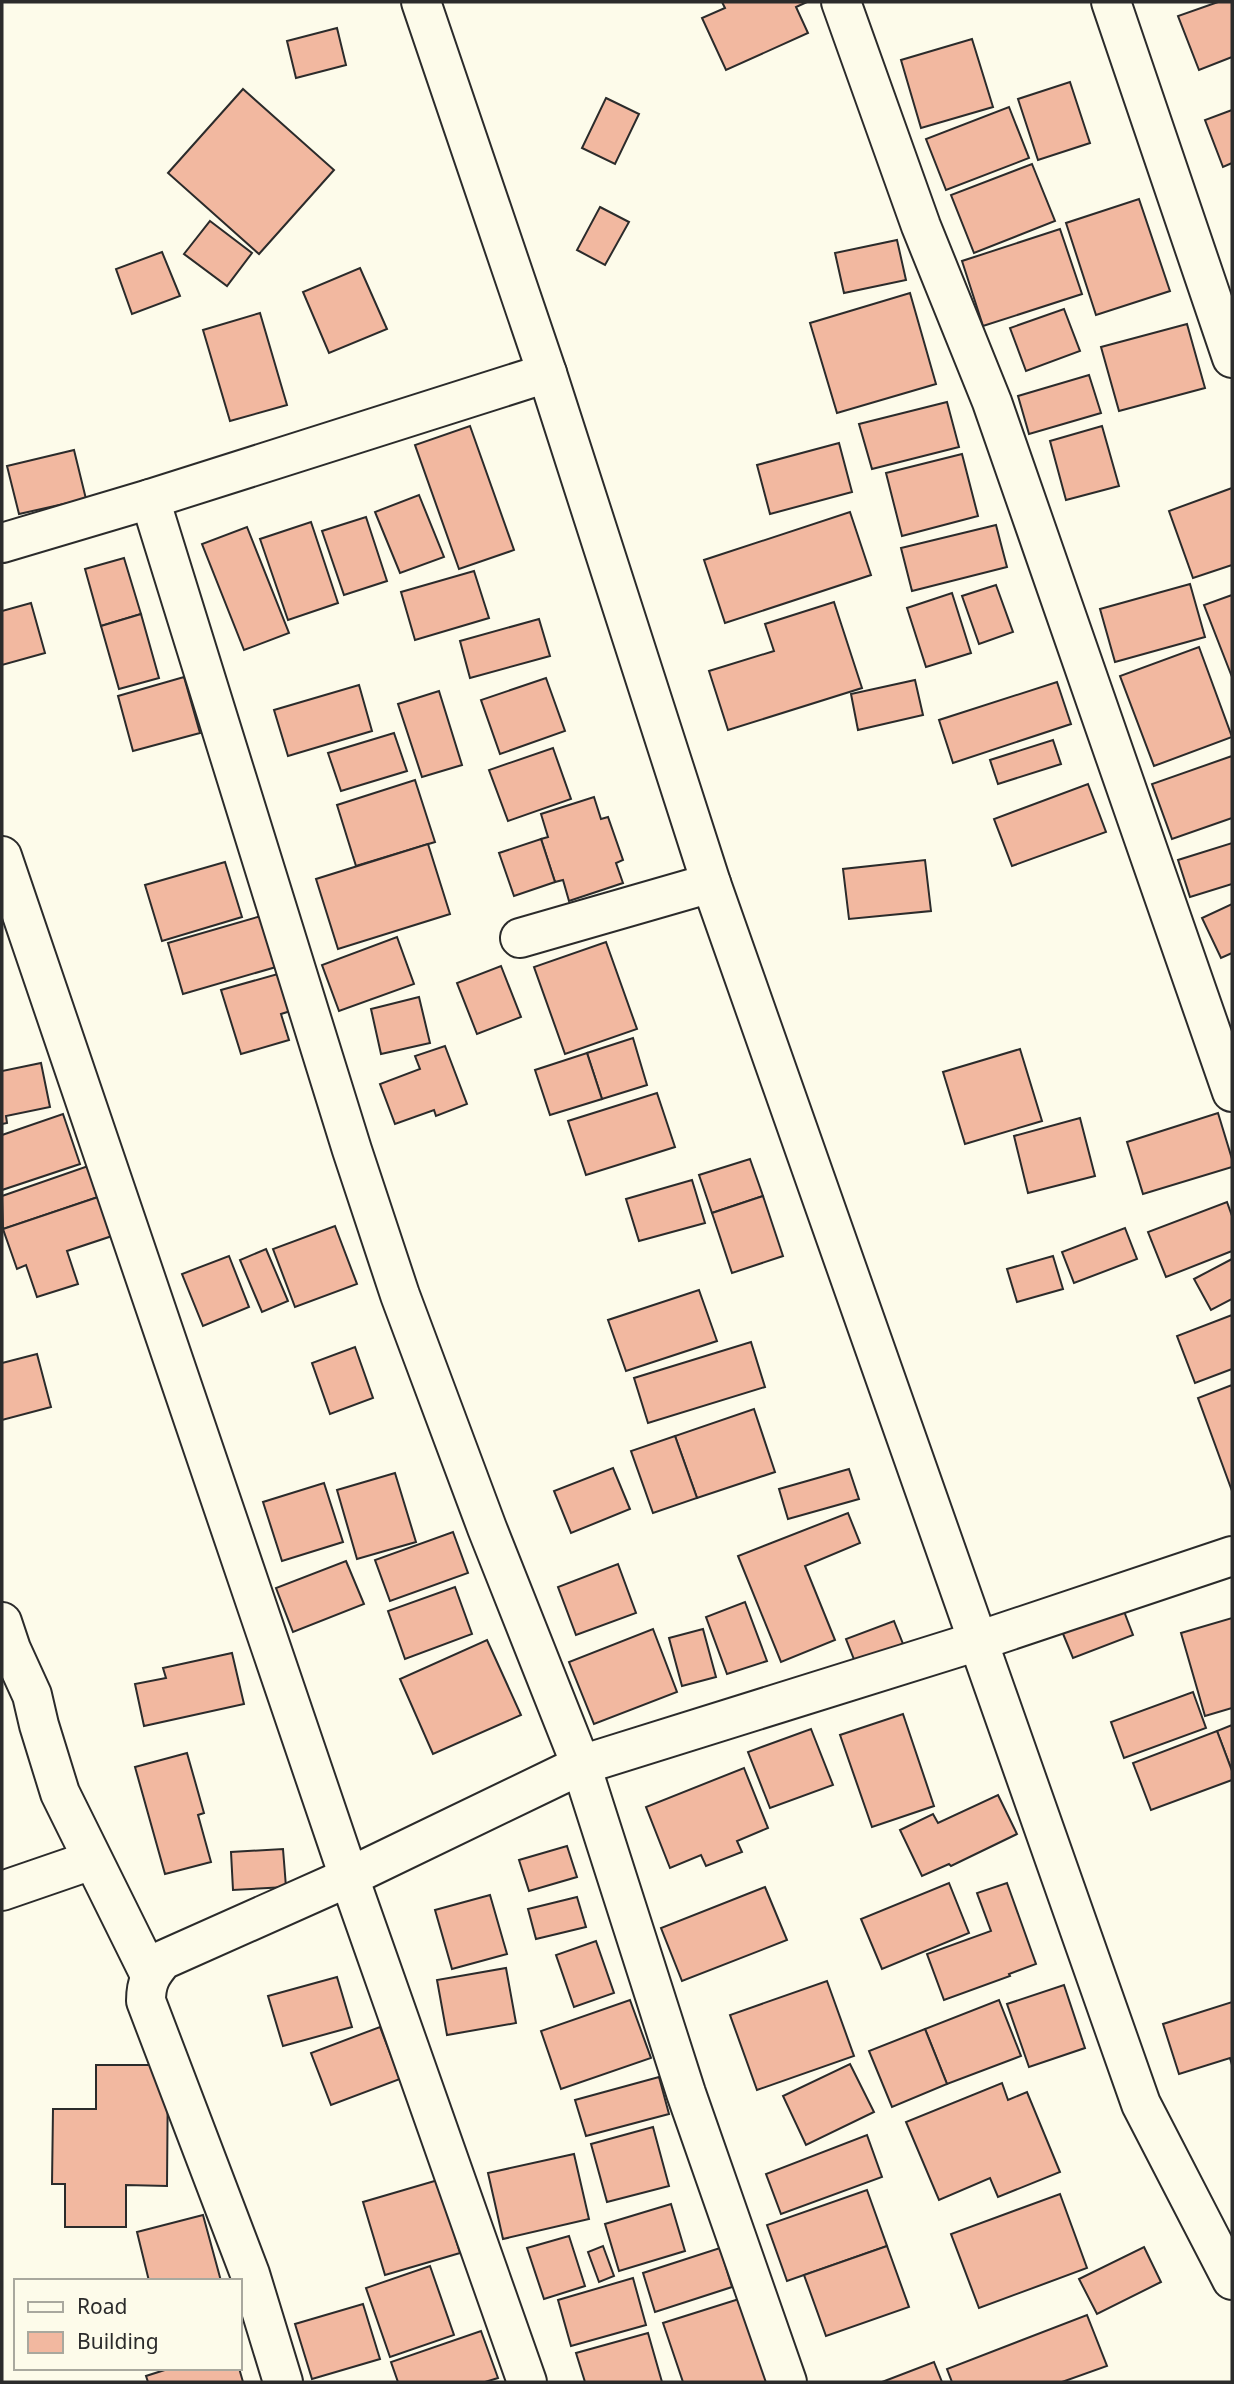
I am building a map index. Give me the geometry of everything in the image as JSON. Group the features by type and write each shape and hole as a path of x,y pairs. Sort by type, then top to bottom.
{"street":[{"path":"421,2 547,373 711,883 1141,2104 1232,2280"},
{"path":"841,2 921,226 992,402 1232,1092"},
{"path":"1111,2 1232,358"},
{"path":"2,543 547,373"},
{"path":"150,499 344,1124 400,1294 487,1528 581,1765 686,2093 787,2382"},
{"path":"2,856 349,1877 527,2382"},
{"path":"520,938 711,883"},
{"path":"283,2382 250,2274 146,2001 146,1987 150,1975 163,1961 349,1877 581,1765 978,1641 1232,1556"},
{"path":"2,1622 32,1695 61,1793 150,1975"},
{"path":"2,1891 92,1860"}],"building":[{"path":"722,2 807,2 796,7 808,33 726,70 702,18 725,8"},
{"path":"1218,2 1232,2 1232,57 1199,70 1178,16"},
{"path":"337,28 346,65 296,78 287,41"},
{"path":"972,39 993,107 921,128 901,60"},
{"path":"1070,82 1090,143 1038,160 1018,99"},
{"path":"243,89 334,170 259,254 168,173"},
{"path":"606,98 639,114 615,164 582,148"},
{"path":"1009,107 1029,158 946,190 926,139"},
{"path":"1232,110 1232,163 1223,167 1205,120"},
{"path":"1032,164 1055,221 974,253 951,195"},
{"path":"1139,199 1170,291 1096,315 1066,223"},
{"path":"600,207 629,222 605,265 577,250"},
{"path":"210,221 252,253 227,286 184,254"},
{"path":"1060,229 1082,294 983,326 962,261"},
{"path":"897,240 906,280 844,293 835,253"},
{"path":"162,252 180,296 132,314 116,269"},
{"path":"360,268 387,329 329,353 303,292"},
{"path":"910,293 936,384 837,413 810,323"},
{"path":"1064,309 1080,351 1026,371 1010,328"},
{"path":"260,313 287,405 230,421 203,330"},
{"path":"1187,324 1205,388 1119,411 1101,347"},
{"path":"1089,375 1101,413 1029,434 1018,396"},
{"path":"947,402 959,447 872,469 859,424"},
{"path":"470,426 514,550 459,569 415,445"},
{"path":"1102,426 1119,486 1066,500 1050,441"},
{"path":"839,443 852,492 770,514 757,465"},
{"path":"74,450 86,499 19,514 7,466"},
{"path":"962,454 978,516 902,536 886,473"},
{"path":"1232,488 1232,565 1193,578 1169,511"},
{"path":"419,495 444,557 400,573 375,512"},
{"path":"850,512 871,575 725,623 704,560"},
{"path":"366,517 387,581 344,595 322,531"},
{"path":"311,522 338,603 288,620 260,539"},
{"path":"996,525 1007,567 912,591 901,548"},
{"path":"247,527 289,633 244,650 202,544"},
{"path":"124,558 141,614 101,626 85,569"},
{"path":"474,571 489,618 415,640 401,592"},
{"path":"1190,584 1205,637 1115,662 1100,609"},
{"path":"996,585 1013,632 979,644 962,596"},
{"path":"952,593 971,653 926,667 907,608"},
{"path":"1232,595 1232,677 1204,605"},
{"path":"834,602 862,688 728,730 709,671 774,651 765,624"},
{"path":"31,603 45,653 2,665 2,611"},
{"path":"141,614 159,678 119,689 101,626"},
{"path":"539,619 550,656 470,678 460,641"},
{"path":"1199,647 1232,737 1154,766 1120,676"},
{"path":"184,677 200,733 133,751 118,696"},
{"path":"546,678 565,731 500,754 481,700"},
{"path":"915,680 923,715 858,730 851,694"},
{"path":"1057,682 1071,724 953,763 939,720"},
{"path":"359,685 372,731 288,756 274,710"},
{"path":"439,691 462,765 422,777 398,704"},
{"path":"394,733 407,771 341,791 328,753"},
{"path":"1053,740 1061,764 998,784 990,760"},
{"path":"553,748 571,799 508,821 489,770"},
{"path":"1232,756 1232,818 1172,839 1152,784"},
{"path":"415,780 435,842 356,866 337,805"},
{"path":"1088,784 1106,832 1012,866 994,819"},
{"path":"594,797 601,819 608,817 623,860 616,863 623,883 569,901 563,880 555,882 541,839 548,837 541,814"},
{"path":"541,839 555,882 514,896 499,853"},
{"path":"1232,843 1232,884 1190,897 1178,860"},
{"path":"428,844 450,914 338,949 316,879"},
{"path":"925,860 931,911 849,919 843,869"},
{"path":"225,862 242,917 162,941 145,885"},
{"path":"1232,904 1232,953 1221,958 1202,918"},
{"path":"268,914 283,965 183,994 168,943"},
{"path":"397,937 414,984 339,1011 322,965"},
{"path":"606,942 637,1029 565,1054 534,967"},
{"path":"501,966 521,1017 477,1034 457,983"},
{"path":"285,972 297,1009 281,1014 289,1040 241,1054 221,990"},
{"path":"419,997 430,1043 381,1054 371,1009"},
{"path":"633,1038 647,1085 602,1099 587,1053"},
{"path":"445,1046 467,1104 436,1116 434,1110 395,1124 380,1084 420,1069 415,1056"},
{"path":"1020,1049 1042,1121 965,1144 943,1072"},
{"path":"587,1053 602,1099 550,1115 535,1070"},
{"path":"41,1063 50,1107 6,1116 7,1123 2,1124 2,1071"},
{"path":"657,1093 675,1147 586,1175 568,1121"},
{"path":"1218,1113 1232,1167 1143,1194 1127,1142"},
{"path":"63,1114 80,1164 2,1190 2,1135"},
{"path":"1080,1118 1095,1176 1028,1193 1014,1136"},
{"path":"750,1159 763,1196 712,1213 699,1175"},
{"path":"91,1165 101,1196 3,1229 2,1196"},
{"path":"692,1180 705,1223 639,1241 626,1199"},
{"path":"101,1196 115,1235 67,1251 78,1284 37,1297 26,1265 17,1269 3,1229"},
{"path":"763,1196 783,1256 732,1273 712,1213"},
{"path":"1227,1202 1232,1216 1232,1251 1166,1277 1148,1232"},
{"path":"335,1226 357,1284 295,1307 273,1249"},
{"path":"1125,1228 1137,1259 1074,1283 1062,1252"},
{"path":"266,1249 288,1301 262,1312 240,1260"},
{"path":"229,1256 249,1307 203,1326 182,1274"},
{"path":"1053,1256 1063,1289 1017,1302 1007,1269"},
{"path":"1232,1259 1232,1299 1211,1310 1194,1279"},
{"path":"699,1290 717,1341 626,1371 608,1320"},
{"path":"1232,1315 1232,1369 1195,1383 1177,1336"},
{"path":"751,1342 765,1387 648,1423 634,1378"},
{"path":"355,1347 373,1398 330,1414 312,1363"},
{"path":"37,1354 51,1407 2,1420 2,1363"},
{"path":"1232,1385 1232,1491 1198,1398"},
{"path":"754,1409 775,1472 697,1498 675,1436"},
{"path":"675,1436 697,1498 653,1513 631,1451"},
{"path":"613,1468 630,1509 571,1533 554,1491"},
{"path":"849,1469 859,1499 788,1519 779,1489"},
{"path":"395,1473 416,1542 357,1559 337,1490"},
{"path":"324,1483 343,1542 282,1561 263,1502"},
{"path":"848,1513 860,1543 805,1566 835,1640 781,1662 738,1556"},
{"path":"453,1532 468,1573 390,1601 375,1560"},
{"path":"346,1561 364,1604 293,1632 276,1588"},
{"path":"618,1564 636,1613 576,1635 558,1587"},
{"path":"455,1587 472,1634 405,1659 388,1611"},
{"path":"745,1602 767,1661 727,1674 706,1617"},
{"path":"1122,1606 1133,1635 1073,1658 1061,1629"},
{"path":"1232,1618 1232,1708 1205,1716 1181,1633"},
{"path":"894,1621 905,1649 857,1667 846,1639"},
{"path":"653,1629 677,1692 594,1724 569,1662"},
{"path":"703,1629 716,1677 682,1686 669,1638"},
{"path":"487,1640 521,1715 433,1754 400,1679"},
{"path":"232,1653 244,1704 144,1726 135,1684 166,1678 163,1668"},
{"path":"1193,1692 1206,1728 1124,1758 1111,1722"},
{"path":"903,1714 934,1806 872,1827 840,1735"},
{"path":"1232,1725 1232,1771 1217,1731"},
{"path":"811,1729 833,1785 770,1808 748,1752"},
{"path":"1217,1731 1232,1771 1232,1780 1151,1810 1133,1763"},
{"path":"187,1753 204,1813 198,1815 211,1862 165,1874 135,1767"},
{"path":"744,1768 768,1828 737,1841 742,1852 706,1866 701,1855 670,1868 646,1807"},
{"path":"998,1795 1017,1834 951,1866 949,1864 922,1876 900,1830 933,1814 938,1823"},
{"path":"567,1846 577,1877 529,1891 519,1860"},
{"path":"283,1849 286,1887 233,1890 231,1852"},
{"path":"949,1883 969,1933 882,1969 861,1919"},
{"path":"1007,1883 1036,1964 944,2000 927,1954 991,1931 977,1893"},
{"path":"765,1887 787,1940 682,1981 661,1928"},
{"path":"490,1895 507,1954 452,1969 435,1910"},
{"path":"577,1897 586,1927 536,1939 528,1909"},
{"path":"596,1941 614,1993 574,2007 556,1955"},
{"path":"506,1968 516,2023 447,2035 437,1980"},
{"path":"337,1977 352,2027 283,2046 268,1996"},
{"path":"827,1981 854,2056 757,2090 730,2015"},
{"path":"1064,1985 1085,2048 1029,2067 1007,2004"},
{"path":"630,2000 651,2058 561,2089 541,2031"},
{"path":"999,2000 1021,2056 947,2084 925,2029"},
{"path":"1232,2002 1232,2065 1230,2058 1179,2074 1163,2024"},
{"path":"380,2027 400,2079 331,2105 311,2053"},
{"path":"925,2029 947,2084 892,2107 869,2051"},
{"path":"850,2064 874,2112 806,2145 783,2096"},
{"path":"96,2065 168,2065 167,2186 126,2185 126,2227 65,2227 65,2184 52,2184 53,2109 96,2109"},
{"path":"659,2077 669,2114 586,2136 575,2100"},
{"path":"1002,2083 1008,2100 1027,2092 1060,2172 998,2197 990,2178 939,2200 906,2122"},
{"path":"653,2127 669,2186 607,2202 591,2144"},
{"path":"867,2135 882,2177 781,2214 766,2174"},
{"path":"574,2154 589,2219 503,2239 488,2173"},
{"path":"438,2180 460,2253 385,2275 363,2202"},
{"path":"867,2190 887,2246 787,2281 767,2225"},
{"path":"1060,2194 1087,2268 979,2308 951,2234"},
{"path":"671,2204 685,2251 619,2271 605,2224"},
{"path":"203,2215 220,2279 149,2279 137,2232"},
{"path":"569,2236 585,2286 544,2299 527,2248"},
{"path":"603,2246 614,2276 599,2282 588,2252"},
{"path":"887,2246 909,2307 826,2336 804,2275"},
{"path":"1144,2247 1161,2282 1097,2314 1079,2279"},
{"path":"720,2248 732,2287 655,2312 643,2273"},
{"path":"430,2266 454,2335 390,2357 366,2288"},
{"path":"633,2278 646,2325 571,2346 558,2300"},
{"path":"739,2299 767,2382 683,2382 663,2323"},
{"path":"363,2304 380,2359 312,2379 295,2324"},
{"path":"1087,2315 1107,2366 1062,2382 952,2382 947,2369"},
{"path":"481,2331 498,2378 485,2382 398,2382 391,2362"},
{"path":"648,2333 662,2382 585,2382 576,2353"},
{"path":"934,2362 942,2382 882,2382"},
{"path":"165,2370 240,2370 243,2382 148,2382 146,2376"}]}
